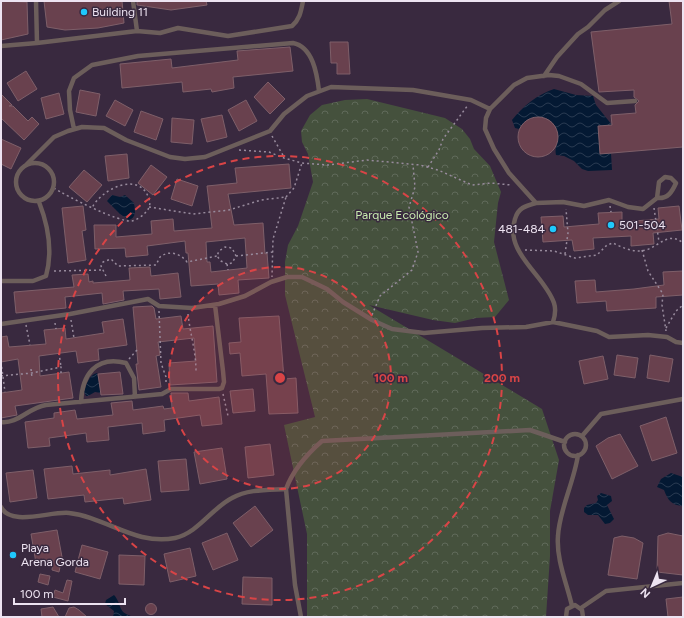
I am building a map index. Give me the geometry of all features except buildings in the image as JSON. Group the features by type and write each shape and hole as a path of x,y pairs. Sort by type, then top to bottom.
{"lane":[{"path":"36,1 37,43"},
{"path":"133,1 137,31"},
{"path":"1,46 137,31 160,33 178,28 228,36 292,26 298,21 303,1"},
{"path":"544,76 557,57 578,34 588,27 605,10 619,1"},
{"path":"74,129 70,110 69,91 74,78 92,65 138,56 293,44 299,45 308,55 315,67 319,91"},
{"path":"536,203 517,182 494,149 485,129 486,118 490,109 514,85 527,78 544,76 559,76 581,84 607,102 635,101"},
{"path":"26,165 34,163 46,166 54,177 54,188 50,195 40,202 27,200 18,191 16,183 17,175 26,165 54,137 74,129 82,127 104,128 126,140 170,157 185,159 206,157 270,131 284,114 307,96 332,87 413,90 471,100 490,109"},
{"path":"553,322 555,304 518,250 513,231 517,213 526,205 536,203 563,202 584,206 609,200 628,207 643,209 655,200 668,196 676,183 671,178 665,177 659,182 655,200"},
{"path":"1,281 33,281 46,276 51,260 49,240 40,202"},
{"path":"1,324 70,314 148,299 159,306 187,308 215,305 245,296 287,277 302,277 327,289 343,302 372,320 392,329 424,333 482,328 526,327 553,322 590,329 609,337 648,335 667,337 676,342 683,343"},
{"path":"1,422 8,423 15,420 38,406 162,394 171,389 218,390 222,388 224,382 215,305"},
{"path":"81,402 81,389 85,377 105,361 115,360 126,363 134,378 135,397"},
{"path":"582,436 601,414 683,399"},
{"path":"301,617 295,586 286,489 291,476 308,453 322,441 530,430 565,442"},
{"path":"565,442 572,434 582,436 586,441 586,448 578,455 558,535 558,550 572,606"},
{"path":"565,442 567,452 578,455"},
{"path":"1,506 4,512 12,517 68,513 93,518 126,533 165,539 186,533 230,498 239,494 253,491 286,489"},
{"path":"566,617 567,609 572,606 581,608 606,591 683,583"},
{"path":"581,608 583,617"}],"path":[{"path":"428,167 439,150 443,139 471,100"},
{"path":"270,131 284,158"},
{"path":"235,150 269,152 302,163 328,165 367,160 428,167 472,185 491,183 511,185 517,182"},
{"path":"269,284 272,270 273,239 286,197 294,188 302,163"},
{"path":"372,320 372,314 380,296 412,270 418,252 409,207 415,187 413,165"},
{"path":"54,188 72,199 92,208 124,220 132,221 143,214 149,207 149,198 143,190 133,184 115,186 108,190 95,202 92,208"},
{"path":"149,207 193,214 229,210 261,200 286,197"},
{"path":"655,200 659,242"},
{"path":"563,202 568,220 565,254"},
{"path":"518,250 554,251 575,258 597,255 607,245 613,243 628,250 646,250 659,242 676,238 683,243"},
{"path":"217,256 219,251 225,247 232,248 236,256"},
{"path":"642,250 648,271 663,294 662,305 667,337"},
{"path":"236,256 273,252"},
{"path":"106,276 101,266 107,260 111,259 118,266 125,266 156,265 160,257 171,253 183,257 186,262 217,256"},
{"path":"217,256 220,261 227,264 232,263 236,256"},
{"path":"227,264 228,270"},
{"path":"48,271 102,270"},
{"path":"666,328 676,311 683,305"},
{"path":"159,306 161,363 166,377 166,387 171,389"},
{"path":"187,308 191,344 196,356 196,371"},
{"path":"70,314 74,338"},
{"path":"25,321 30,345"},
{"path":"126,363 137,350"},
{"path":"59,353 61,373"},
{"path":"1,362 5,392"},
{"path":"2,376 32,373 61,367"},
{"path":"31,369 32,378"},
{"path":"222,388 228,416"}],"green space":[{"name":"Parque Ecológico","path":"367,99 445,118 462,129 470,139 474,149 490,166 501,192 498,203 494,242 509,300 495,317 476,318 455,323 433,320 369,305 542,409 559,460 550,511 550,556 546,617 307,617 307,534 284,425 315,417 285,295 285,262 288,245 298,226 313,182 308,154 302,142 301,131 310,115 322,105 345,100"}],"water":[{"path":"554,89 576,95 593,96 596,105 612,125 598,127 600,154 611,153 612,170 588,171 582,169 574,161 564,156 556,155 558,134 556,127 547,119 541,117 535,118 529,120 519,129 515,128 512,120 521,110 536,98"},
{"path":"112,195 120,197 125,195 134,203 135,213 132,219 129,220 120,214 107,201"},
{"path":"97,373 101,393 95,392 86,396 84,392 87,383 94,374"},
{"path":"671,473 683,477 683,506 676,505 671,502 664,490 657,487 661,479"},
{"path":"601,493 611,496 612,501 607,505 614,519 610,523 605,524 598,515 588,515 584,512 584,508 587,505 596,503 598,500 597,496"},
{"path":"114,595 122,611 135,617 113,617 114,611 105,604 106,600"}],"place":[{"name":"Building 11","path":"84,12"},
{"name":"501-504","path":"611,225"},
{"name":"481-484","path":"553,229"},
{"name":"Playa Arena Gorda","path":"13,555"}]}
